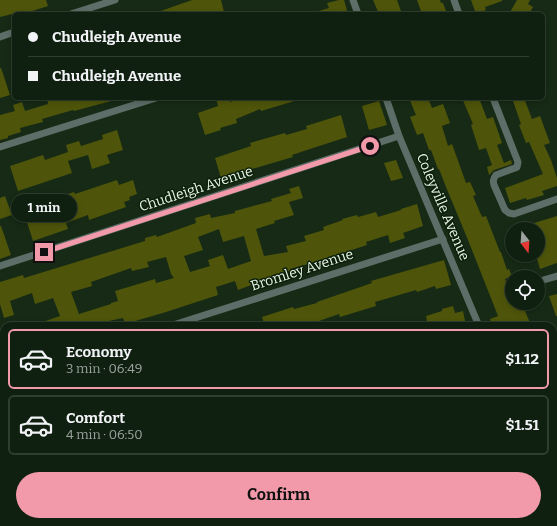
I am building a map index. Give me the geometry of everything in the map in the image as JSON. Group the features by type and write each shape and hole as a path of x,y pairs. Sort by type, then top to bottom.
{"street":[{"path":"77,12 115,0"},
{"path":"353,0 357,12"},
{"path":"454,0 458,12"},
{"path":"0,37 12,33"},
{"path":"0,147 150,100"},
{"name":"Coleyville Avenue","path":"387,100 399,136 477,322"},
{"path":"494,100 518,160 518,165 515,168 493,178 505,210 514,214 557,199"},
{"name":"Chudleigh Avenue","path":"0,266 399,136"},
{"name":"Bromley Avenue","path":"183,322 442,239"},
{"path":"545,280 557,276"}],"building":[{"path":"0,0 46,0 48,6 29,12 12,12 12,14 0,17"},
{"path":"192,0 221,0 224,12 158,12"},
{"path":"344,0 347,12 315,12 329,8 327,3"},
{"path":"373,0 397,0 401,12 378,12"},
{"path":"417,0 440,0 441,3 443,3 446,12 421,12"},
{"path":"471,0 502,0 485,7 486,10 475,12"},
{"path":"517,0 530,0 528,4 533,7 530,12 510,12"},
{"path":"0,68 10,95 0,98"},
{"path":"47,100 115,100 42,119 43,122 20,128 21,132 0,140 0,115 15,111 13,105 22,102 25,111 48,104"},
{"path":"216,100 230,100 230,102 235,100 298,100 261,111 260,109 236,119 237,123 220,128 221,130 205,135 198,113 218,106"},
{"path":"410,100 429,100 432,108 443,104 450,123 442,126 448,146 452,144 466,183 470,182 476,195 473,196 482,217 486,216 507,270 505,270 505,310 525,310 530,322 491,322 490,319 498,316 431,150 429,150 423,133 417,135 410,117 416,115"},
{"path":"463,100 480,100 487,119 493,117 502,143 497,145 504,163 511,160 512,164 494,170 489,175 487,167 492,165 486,148 479,150 471,125 473,124"},
{"path":"513,100 525,100 532,119 540,116 550,143 544,145 557,178 557,186 542,191 544,195 527,200 526,198 510,203 505,188 543,174 529,142 526,143 519,125 521,124"},
{"path":"379,101 387,125 369,130 362,106"},
{"path":"341,115 347,137 292,155 293,157 221,178 215,158 251,146 250,143 285,133 286,135 307,129 306,126"},
{"path":"117,130 123,150 107,155 110,163 92,169 88,155 68,161 72,173 18,191 10,166 43,155 45,160 68,152 66,145 79,141 81,146 103,139 102,135"},
{"path":"396,160 403,178 391,181 384,163"},
{"path":"117,180 119,185 133,180 137,194 129,197 130,200 124,202 126,207 89,220 88,215 66,223 68,229 33,241 25,216 64,202 62,196 74,192 75,194"},
{"path":"299,186 303,198 289,202 294,215 274,221 275,223 256,229 264,256 288,252 286,246 306,241 304,236 324,230 323,227 343,220 342,219 357,215 358,217 376,212 378,217 417,204 423,226 403,233 405,238 390,243 388,235 366,242 367,245 290,269 290,271 271,276 272,279 238,290 235,281 216,287 218,295 132,322 124,322 123,318 104,322 43,322 60,316 53,298 35,304 32,293 10,301 14,315 4,318 0,304 0,282 23,275 24,278 145,241 145,238 156,235 157,237 196,223 195,218 210,214 211,218 235,213 235,211 272,201 271,199 291,193 289,189","holes":["219,229 223,242 244,236 251,261 228,269 223,255 208,260 210,266 190,272 184,256 203,250 198,237","166,257 171,274 174,278 156,283 155,279 115,291 118,301 79,314 71,292 92,286 91,282 131,268 132,271 149,267 147,262"]},
{"path":"5,196 12,215 0,219 0,198"},
{"path":"557,216 557,263 540,269 538,262 545,262 545,222 538,222"},
{"path":"0,226 11,255 0,259"},
{"path":"444,260 451,285 436,289 435,286 417,292 416,290 375,302 376,306 340,317 339,314 319,322 264,322 262,317 293,307 294,309 317,303 372,283 371,281"},
{"path":"557,294 557,316 556,316 549,296"},
{"path":"453,306 455,313 463,311 465,322 427,322 426,316 442,311 442,309"}],"route":[{"path":"44,252 370,146"}]}
